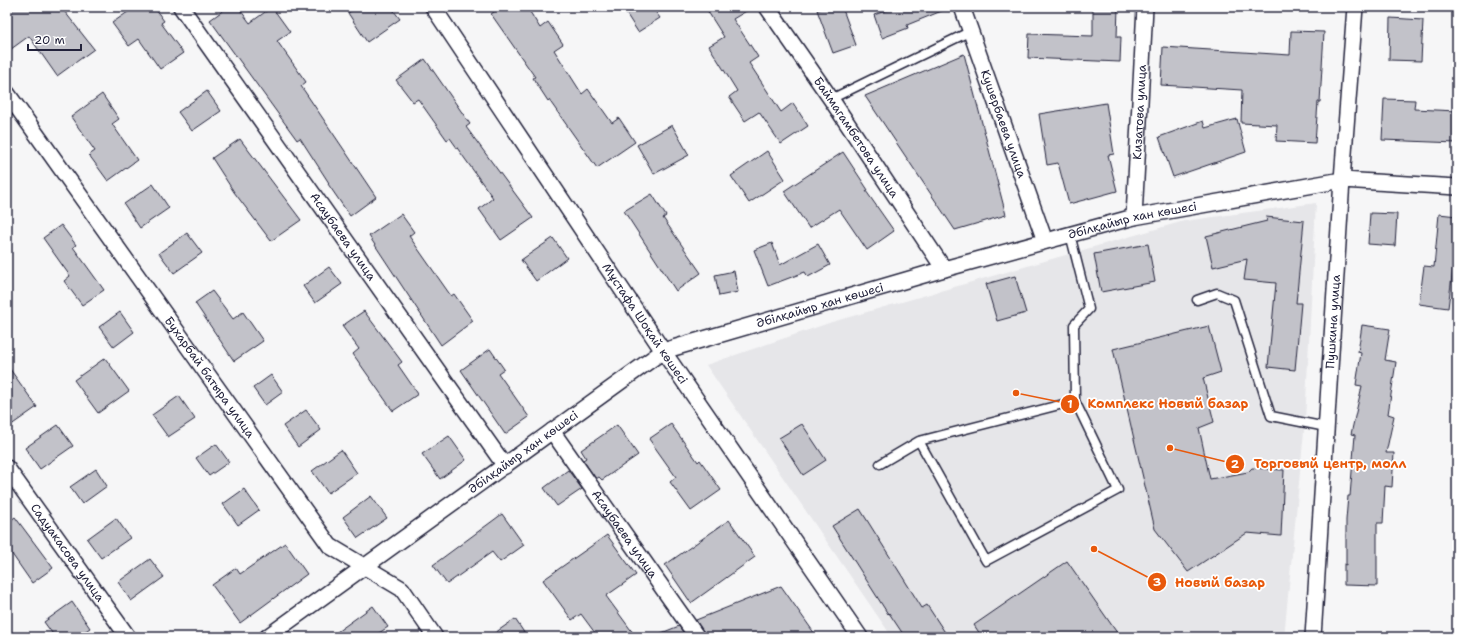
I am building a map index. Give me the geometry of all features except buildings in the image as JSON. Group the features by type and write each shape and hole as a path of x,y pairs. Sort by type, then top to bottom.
{"street":[{"name":"Асаубаева улица","path":"181,7 504,466"},
{"name":"Мұстафа Шоқай көшесі","path":"433,7 663,351 860,637"},
{"name":"Баймагамбетова улица","path":"767,7 831,99 944,269"},
{"name":"Кушербаева улица","path":"962,7 1045,241"},
{"name":"Кизатова улица","path":"1134,217 1145,7"},
{"name":"Пушкина улица","path":"1313,637 1342,180 1355,7"},
{"name":"Бухарбай батыра улица","path":"7,93 330,546 402,589 435,637"},
{"name":"Әбілқайыр хан көшесі","path":"267,637 663,351 944,269 1134,217 1342,180 1457,187"},
{"name":"Асаубаева улица","path":"552,432 697,637"},
{"name":"Садуакасова улица","path":"7,468 128,637"}],"lane":[{"path":"831,99 971,31"},
{"path":"919,441 986,561 1118,490 1075,401 1074,325 1089,309 1070,234"},
{"path":"1197,300 1217,293 1234,300 1271,416 1326,427"},
{"path":"880,464 919,441 1075,401"}],"shaded area":[{"path":"1316,203 1305,421 1284,637 892,637 706,365 832,322 1184,221"}],"place":[{"name":"Комплекс Новый базар","path":"1016,393"},
{"name":"Торговый центр, молл","path":"1170,448"},
{"name":"Новый базар","path":"1094,549"}]}
